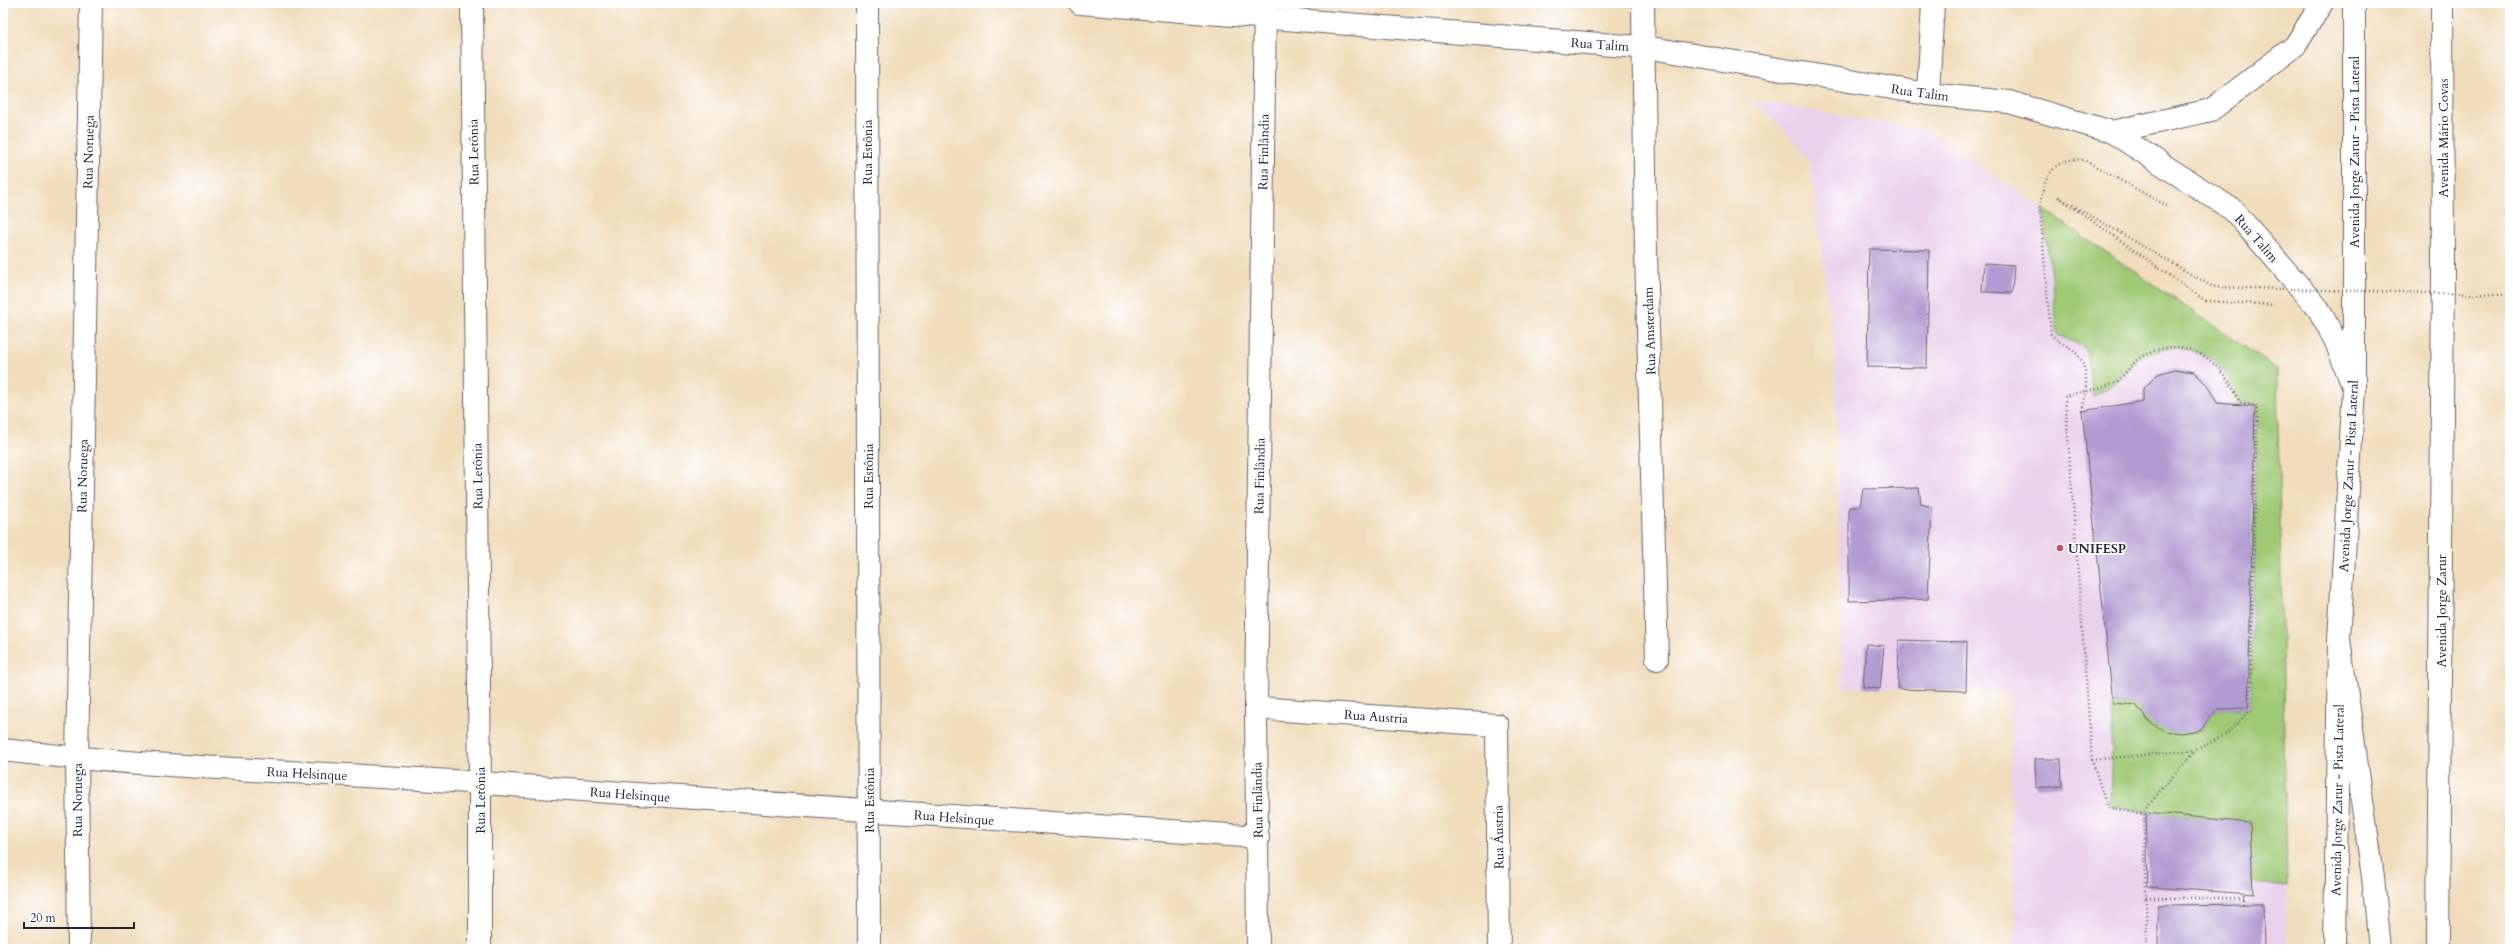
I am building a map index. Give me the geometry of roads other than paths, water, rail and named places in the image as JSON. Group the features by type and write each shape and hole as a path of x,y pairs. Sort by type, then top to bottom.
{"main road":[{"name":"Rua Noruega","path":"79,949 77,759 91,3"},
{"name":"Rua Letônia","path":"472,3 480,783 480,949"},
{"name":"Rua Estônia","path":"867,3 870,812 869,949"},
{"name":"Rua Talim","path":"1080,3 1265,11 1642,47 1928,94 2009,102 2112,132 2232,210 2318,308 2336,342 2354,389"},
{"name":"Rua Amsterdam","path":"1644,3 1642,47 1657,659"},
{"path":"1928,94 1933,3"},
{"name":"Rua Talim","path":"2112,132 2211,110 2296,46 2322,3"},
{"name":"Avenida Jorge Zarur - Pista Lateral","path":"2335,949 2338,640 2354,389 2354,3"},
{"name":"Avenida Mário Covas","path":"2442,3 2443,272"},
{"name":"Rua Finlândia","path":"1258,949 1256,708 1265,11"},
{"name":"Avenida Jorge Zarur","path":"2438,949 2443,272"},
{"path":"2338,640 2373,876 2380,949"},
{"name":"Rua Austria","path":"1256,708 1497,724"},
{"name":"Rua Áustria","path":"1497,724 1499,949"},
{"name":"Rua Helsinque","path":"3,750 77,759 480,783 870,812 1258,837"}],"place":[{"name":"UNIFESP","path":"2060,548"}]}
